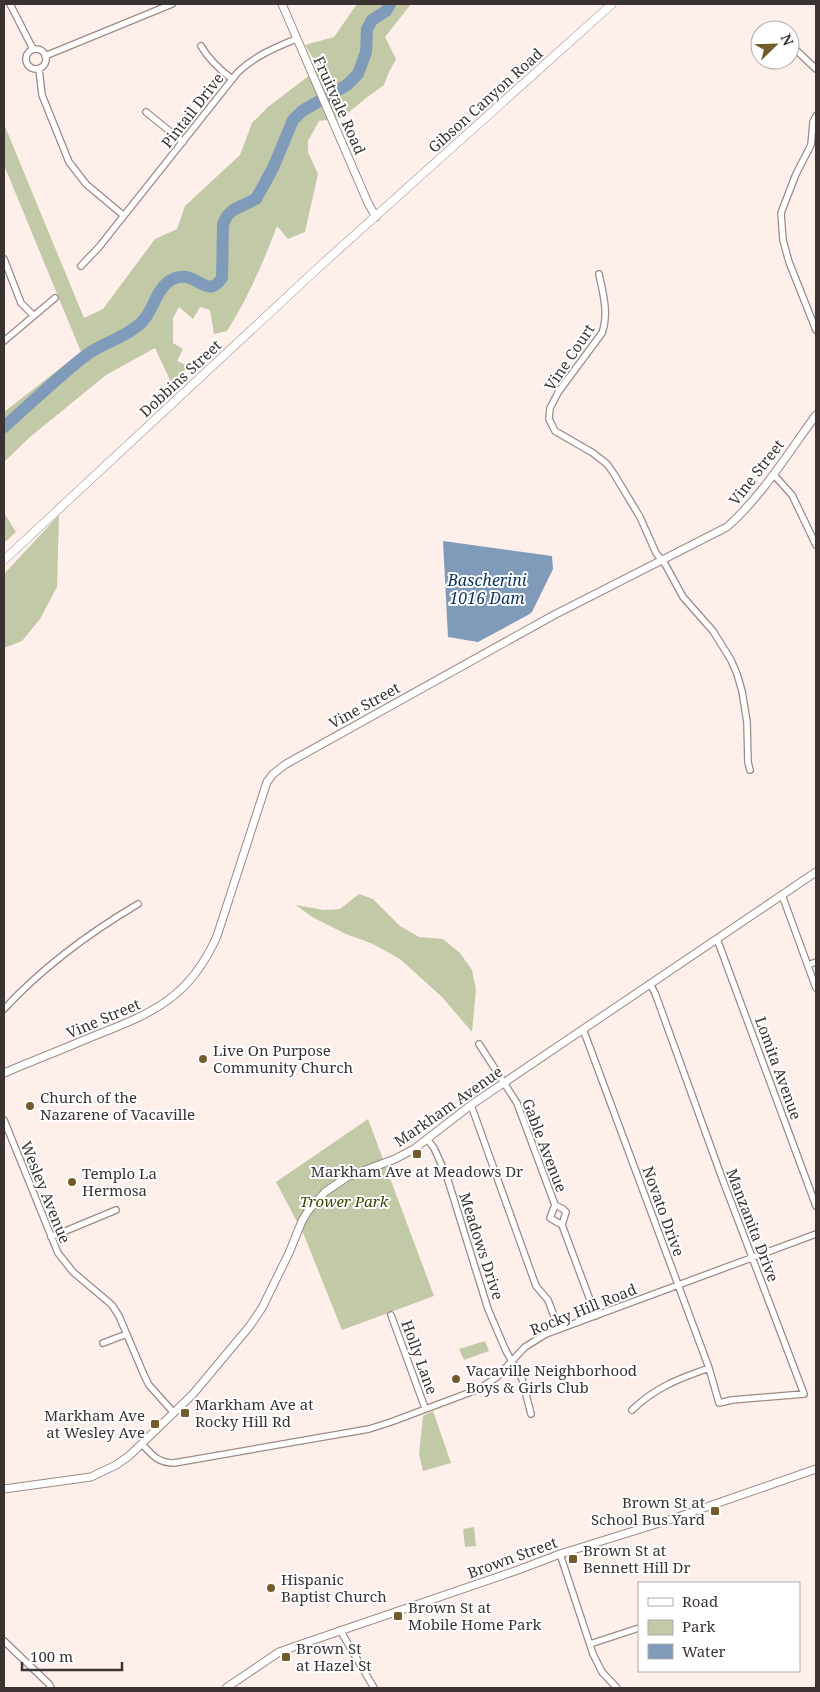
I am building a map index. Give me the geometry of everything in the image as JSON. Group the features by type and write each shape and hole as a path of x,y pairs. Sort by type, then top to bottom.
{"main road":[{"name":"Gibson Canyon Road","path":"376,217 612,4"},
{"name":"Dobbins Street","path":"4,560 319,267 376,217"}],"street":[{"path":"10,4 33,49"},
{"path":"45,56 172,4"},
{"name":"Fruitvale Road","path":"282,4 368,203 376,217"},
{"name":"Pintail Drive","path":"80,266 99,247 232,79 248,62 260,54 296,39"},
{"path":"201,46 206,56 232,79"},
{"path":"33,49 39,49 45,56 44,65 38,69 29,67 26,62 28,52 33,49"},
{"path":"800,54 816,69"},
{"path":"38,69 42,95 69,162 86,184 124,216"},
{"path":"146,112 183,142"},
{"path":"816,116 813,122 811,145 796,174 781,213 783,240 789,262 816,330"},
{"path":"4,259 21,303 32,316"},
{"name":"Vine Court","path":"599,274 606,314 605,326 602,333 559,391 550,408 549,419 555,431 593,453 610,469 640,517 656,553 688,604 713,631 737,674 747,722 750,770"},
{"path":"4,341 54,298"},
{"name":"Vine Street","path":"4,1073 146,1015 170,999 191,979 207,956 217,936 267,782 273,774 286,764 554,615 727,527 745,511 774,475 816,414"},
{"path":"774,475 792,495 816,545"},
{"name":"Markham Avenue","path":"4,1489 91,1477 116,1465 142,1444 174,1413 215,1369 250,1327 281,1270 302,1221 316,1200 334,1184 347,1177 395,1159 414,1149 504,1082 816,872"},
{"path":"782,895 816,988"},
{"path":"4,1008 68,950 100,927 138,904"},
{"name":"Lomita Avenue","path":"717,939 816,1206"},
{"path":"808,965 816,962"},
{"name":"Manzanita Drive","path":"650,984 655,993 703,1128 804,1394 747,1398 720,1403"},
{"name":"Novato Drive","path":"583,1030 709,1368 720,1403"},
{"name":"Gable Avenue","path":"480,1044 517,1103 555,1205 550,1218 562,1225"},
{"path":"471,1105 536,1286 548,1300 559,1329"},
{"name":"Wesley Avenue","path":"4,1120 63,1262 112,1305 149,1385 174,1413"},
{"name":"Meadows Drive","path":"427,1139 434,1148 447,1177 488,1308 522,1379 531,1414"},
{"name":"Gable Avenue","path":"555,1205 566,1212 562,1225 596,1316"},
{"path":"51,1237 116,1210"},
{"name":"Rocky Hill Road","path":"142,1444 158,1460 165,1463 174,1463 368,1429 479,1389 497,1377 525,1347 535,1340 559,1329 816,1234"},
{"name":"Holly Lane","path":"391,1315 425,1408"},
{"path":"104,1343 127,1334"},
{"path":"632,1410 663,1386 709,1368"},
{"name":"Brown Street","path":"226,1688 279,1652 560,1554 678,1517 816,1469"},
{"path":"560,1554 595,1659 602,1672 617,1688"},
{"path":"590,1644 638,1628"},
{"path":"340,1630 374,1688"},
{"path":"4,1641 50,1686"}],"green space":[{"path":"357,4 411,4 385,37 396,59 384,85 342,118 319,121 308,141 308,152 318,174 305,232 288,239 277,226 255,280 227,331 214,334 210,310 200,307 193,319 179,307 173,318 173,343 183,349 177,361 188,366 179,377 176,393 155,348 106,375 30,437 4,462 4,412 81,352 4,165 4,124 84,318 103,309 155,239 177,229 185,206 240,155 252,123 268,107 319,68 305,45 334,37"},
{"path":"4,513 16,532 4,543"},
{"path":"59,515 57,587 40,619 22,641 4,648 4,574"},
{"path":"359,894 373,899 400,926 419,937 443,939 460,953 472,970 476,989 472,1032 442,997 400,959 373,944 346,934 312,917 296,905 324,910 340,909"},
{"name":"Trower Park","path":"368,1119 434,1296 342,1330 304,1235 276,1182"},
{"path":"485,1341 489,1351 464,1360 459,1349"},
{"path":"433,1411 451,1463 423,1471 419,1454 423,1416"},
{"path":"474,1527 476,1546 465,1547 463,1529"}],"water":[{"name":"Bascherini 1016 Dam","path":"443,541 552,556 553,569 532,612 478,642 448,637"}],"waterway":[{"path":"4,427 85,356 128,333 141,323 160,291 168,282 177,277 185,277 205,285 216,285 222,278 223,224 227,216 233,210 256,199 273,168 293,120 302,111 347,85 358,74 366,52 367,29 372,20 386,11 390,4"}],"place":[{"name":"Live On Purpose Community Church","path":"203,1059"},
{"name":"Church of the Nazarene of Vacaville","path":"30,1106"},
{"name":"Markham Ave at Meadows Dr","path":"417,1154"},
{"name":"Templo La Hermosa","path":"72,1182"},
{"name":"Vacaville Neighborhood Boys & Girls Club","path":"456,1379"},
{"name":"Markham Ave at Rocky Hill Rd","path":"185,1413"},
{"name":"Markham Ave at Wesley Ave","path":"155,1424"},
{"name":"Brown St at School Bus Yard","path":"715,1511"},
{"name":"Brown St at Bennett Hill Dr","path":"573,1559"},
{"name":"Hispanic Baptist Church","path":"271,1588"},
{"name":"Brown St at Mobile Home Park","path":"398,1616"},
{"name":"Brown St at Hazel St","path":"286,1657"}]}
